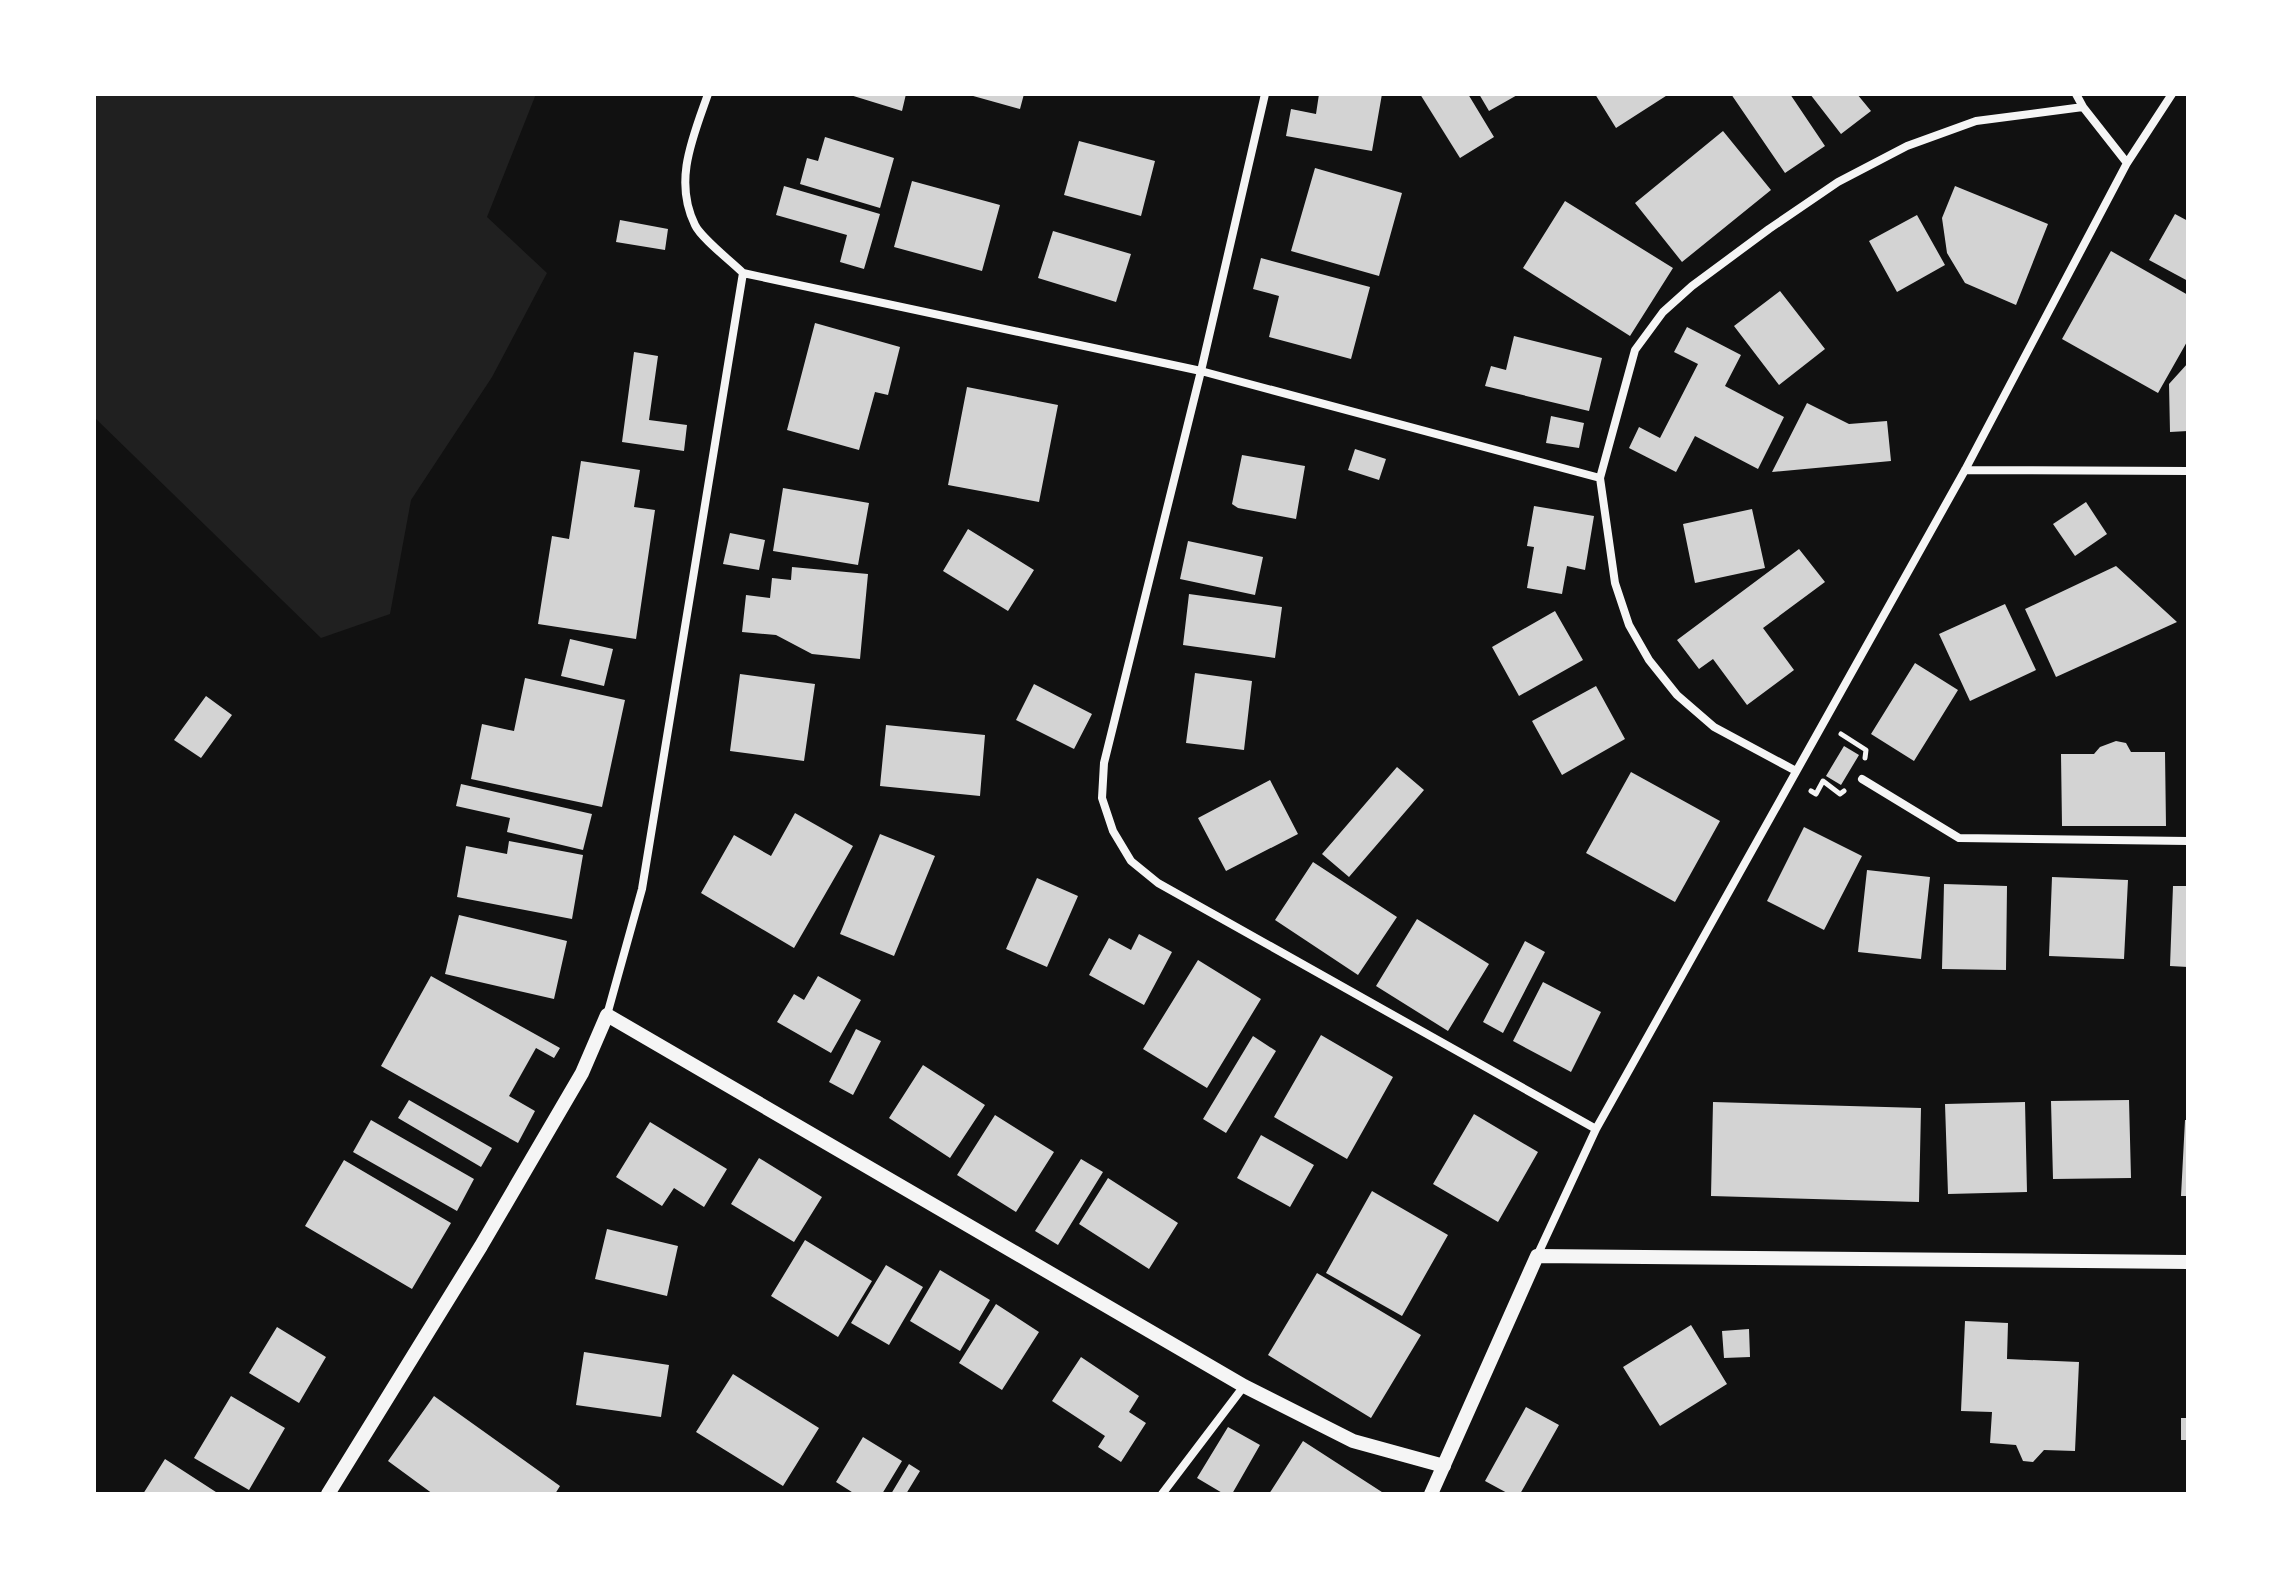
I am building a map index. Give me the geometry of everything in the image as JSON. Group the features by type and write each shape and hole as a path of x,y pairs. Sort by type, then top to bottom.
{"street":[{"path":"708,94 690,144 684,190 696,228 743,273 1201,371 1600,478"},
{"path":"1265,94 1201,371 1104,763 1102,798 1113,831 1131,861 1158,883 1596,1129"},
{"path":"2076,94 2127,163"},
{"path":"1431,1494 1596,1129 1965,470 2127,163 2172,94"},
{"path":"1796,771 1714,727 1677,695 1649,660 1629,625 1615,583 1600,478 1635,350 1663,312 1692,286 1838,182 1907,146 1976,121 2083,107"},
{"path":"328,1494 497,1220 582,1073 607,1015 642,889 743,273"},
{"path":"1965,470 2188,471"},
{"path":"1862,779 1959,838 2188,841"},
{"path":"607,1015 1244,1386 1353,1441 1444,1466"},
{"path":"1537,1256 2188,1262"},
{"path":"1162,1494 1244,1386"}],"path":[{"path":"1846,737 1866,750"},
{"path":"1823,781 1840,794"}],"shaded area":[{"path":"94,94 536,94 487,217 547,273 492,377 411,500 390,614 321,638 94,417"}],"building":[{"path":"847,94 906,94 902,111"},
{"path":"966,94 1024,94 1020,109"},
{"path":"1319,94 1382,94 1372,151 1286,136 1291,109 1316,114"},
{"path":"1420,94 1468,94 1494,137 1460,158"},
{"path":"1479,94 1519,94 1489,111"},
{"path":"1595,94 1669,94 1616,128"},
{"path":"1731,94 1790,94 1825,146 1785,173"},
{"path":"1810,94 1857,94 1871,111 1841,134"},
{"path":"1723,131 1771,190 1682,262 1635,203"},
{"path":"825,137 894,158 880,208 800,184 807,158 818,161"},
{"path":"1079,141 1155,161 1141,216 1064,195"},
{"path":"1315,168 1402,193 1379,276 1291,251"},
{"path":"912,181 1000,205 982,271 894,247"},
{"path":"784,186 880,214 864,269 840,262 847,235 776,215"},
{"path":"1955,186 2048,224 2016,305 1965,283 1947,253 1942,218"},
{"path":"1565,201 1673,268 1630,336 1523,268"},
{"path":"2175,214 2188,221 2188,281 2149,260"},
{"path":"1917,215 1945,265 1897,292 1869,241"},
{"path":"620,220 668,229 665,250 616,242"},
{"path":"1053,231 1131,254 1116,302 1038,278"},
{"path":"2111,251 2188,295 2188,340 2158,393 2062,339"},
{"path":"1261,258 1370,287 1351,359 1269,337 1279,296 1253,289"},
{"path":"1780,291 1825,349 1779,385 1734,326"},
{"path":"815,323 900,347 888,395 875,392 859,450 787,430"},
{"path":"1687,327 1741,355 1725,386 1784,417 1758,469 1695,436 1676,472 1629,448 1639,427 1660,438 1698,364 1674,352"},
{"path":"1514,336 1602,358 1589,411 1485,386 1491,366 1506,370"},
{"path":"634,352 658,356 649,420 687,425 684,451 622,442"},
{"path":"2188,363 2188,431 2170,432 2169,384"},
{"path":"967,387 1058,405 1039,502 948,485"},
{"path":"1807,403 1849,424 1887,421 1891,461 1772,472"},
{"path":"1551,416 1584,423 1579,448 1546,443"},
{"path":"1355,449 1386,459 1379,480 1348,470"},
{"path":"1242,455 1305,466 1296,519 1238,508 1232,504"},
{"path":"581,461 640,470 634,507 655,510 636,639 538,624 552,536 569,539"},
{"path":"783,488 869,503 858,565 773,551"},
{"path":"2086,502 2107,534 2075,556 2053,524"},
{"path":"1534,506 1594,516 1585,570 1567,566 1562,594 1527,588 1534,547 1527,546"},
{"path":"1752,509 1765,568 1695,583 1683,524"},
{"path":"968,529 1034,570 1008,611 943,571"},
{"path":"730,533 765,540 759,570 723,564"},
{"path":"1188,541 1263,557 1255,595 1180,579"},
{"path":"1799,549 1825,582 1763,628 1794,670 1747,705 1713,659 1699,669 1677,640"},
{"path":"2116,566 2177,622 2056,677 2025,609"},
{"path":"792,567 868,574 860,659 812,654 776,635 742,632 746,595 770,598 772,578 791,580"},
{"path":"1189,594 1282,607 1275,658 1183,645"},
{"path":"2005,604 2036,670 1970,701 1939,634"},
{"path":"1555,611 1583,660 1519,696 1492,647"},
{"path":"570,639 613,649 604,686 561,676"},
{"path":"1915,663 1958,690 1914,761 1871,734"},
{"path":"1195,673 1252,681 1244,750 1186,743"},
{"path":"740,674 815,684 804,761 730,751"},
{"path":"525,678 625,700 602,807 471,779 482,724 514,731"},
{"path":"1034,684 1092,714 1074,749 1016,720"},
{"path":"1596,686 1625,739 1562,775 1532,721"},
{"path":"206,696 232,715 201,758 174,740"},
{"path":"886,725 985,735 980,796 880,786"},
{"path":"2116,741 2126,743 2131,752 2165,752 2166,826 2062,826 2061,754 2094,754 2100,747"},
{"path":"1844,746 1859,755 1841,785 1826,776"},
{"path":"1397,767 1424,790 1349,877 1322,854"},
{"path":"1631,772 1720,821 1675,902 1586,853"},
{"path":"1270,780 1298,834 1226,871 1198,818"},
{"path":"461,784 592,814 583,850 507,832 510,818 456,806"},
{"path":"795,813 853,846 794,948 701,893 734,835 771,856"},
{"path":"1804,827 1862,856 1824,930 1767,901"},
{"path":"880,834 935,856 894,956 840,934"},
{"path":"509,841 583,855 572,919 457,897 466,846 507,854"},
{"path":"1313,862 1397,917 1358,975 1275,920"},
{"path":"1867,870 1930,877 1921,959 1858,952"},
{"path":"2052,877 2128,880 2124,959 2049,956"},
{"path":"1037,878 1078,896 1047,967 1006,949"},
{"path":"1944,884 2007,886 2006,970 1942,969"},
{"path":"2173,886 2188,886 2188,967 2170,966"},
{"path":"459,915 567,941 554,999 445,974"},
{"path":"1417,919 1489,964 1448,1031 1376,986"},
{"path":"1139,934 1172,952 1144,1005 1089,975 1109,938 1131,950"},
{"path":"1525,941 1545,952 1503,1033 1483,1022"},
{"path":"1198,960 1261,999 1207,1088 1143,1049"},
{"path":"431,976 560,1048 554,1058 536,1048 509,1096 535,1111 518,1143 381,1066"},
{"path":"818,976 861,1000 831,1053 777,1022 794,994 804,1000"},
{"path":"1543,982 1601,1012 1571,1072 1513,1041"},
{"path":"856,1029 881,1041 853,1095 829,1082"},
{"path":"1321,1035 1393,1077 1347,1159 1274,1117"},
{"path":"1253,1036 1276,1051 1226,1133 1203,1119"},
{"path":"923,1065 985,1105 950,1158 889,1118"},
{"path":"409,1100 492,1148 481,1167 398,1118"},
{"path":"2129,1100 2131,1178 2053,1179 2051,1101"},
{"path":"1713,1102 1921,1108 1919,1202 1711,1196"},
{"path":"2025,1102 2027,1192 1948,1194 1945,1104"},
{"path":"1474,1114 1538,1152 1498,1222 1433,1184"},
{"path":"995,1115 1054,1152 1016,1212 957,1175"},
{"path":"371,1120 474,1179 457,1211 353,1152"},
{"path":"2185,1120 2188,1120 2188,1196 2181,1196"},
{"path":"650,1122 727,1169 704,1207 674,1188 662,1206 616,1177"},
{"path":"1261,1135 1314,1165 1290,1207 1237,1178"},
{"path":"759,1158 822,1197 794,1242 731,1204"},
{"path":"1081,1159 1103,1172 1058,1245 1035,1231"},
{"path":"344,1160 451,1223 412,1289 305,1226"},
{"path":"1108,1178 1178,1223 1149,1269 1079,1224"},
{"path":"1372,1191 1448,1235 1402,1316 1326,1273"},
{"path":"607,1229 678,1246 667,1296 595,1279"},
{"path":"805,1240 872,1281 838,1337 771,1296"},
{"path":"886,1265 923,1287 889,1345 851,1323"},
{"path":"940,1270 990,1300 960,1351 910,1321"},
{"path":"1317,1273 1421,1335 1371,1418 1268,1355"},
{"path":"996,1304 1039,1332 1002,1390 959,1363"},
{"path":"1965,1321 2008,1323 2007,1359 2079,1362 2075,1451 2044,1450 2033,1462 2023,1461 2016,1445 1990,1443 1992,1412 1961,1411"},
{"path":"1691,1325 1727,1384 1660,1426 1623,1367"},
{"path":"277,1327 326,1357 299,1403 249,1373"},
{"path":"1749,1329 1750,1357 1724,1358 1722,1331"},
{"path":"584,1352 669,1365 661,1417 576,1405"},
{"path":"1081,1357 1139,1396 1129,1412 1146,1423 1121,1462 1098,1447 1105,1436 1052,1401"},
{"path":"733,1374 819,1428 783,1486 696,1432"},
{"path":"231,1396 285,1428 249,1490 194,1458"},
{"path":"434,1396 560,1486 555,1494 433,1494 388,1461"},
{"path":"1526,1407 1559,1425 1520,1494 1509,1494 1485,1481"},
{"path":"2181,1418 2188,1418 2188,1440 2181,1440"},
{"path":"1228,1427 1260,1445 1232,1494 1224,1494 1197,1478"},
{"path":"863,1437 902,1461 882,1494 855,1494 836,1482"},
{"path":"1303,1441 1385,1494 1269,1494"},
{"path":"165,1459 219,1494 143,1494"},
{"path":"909,1464 920,1471 906,1494 891,1494"}]}
